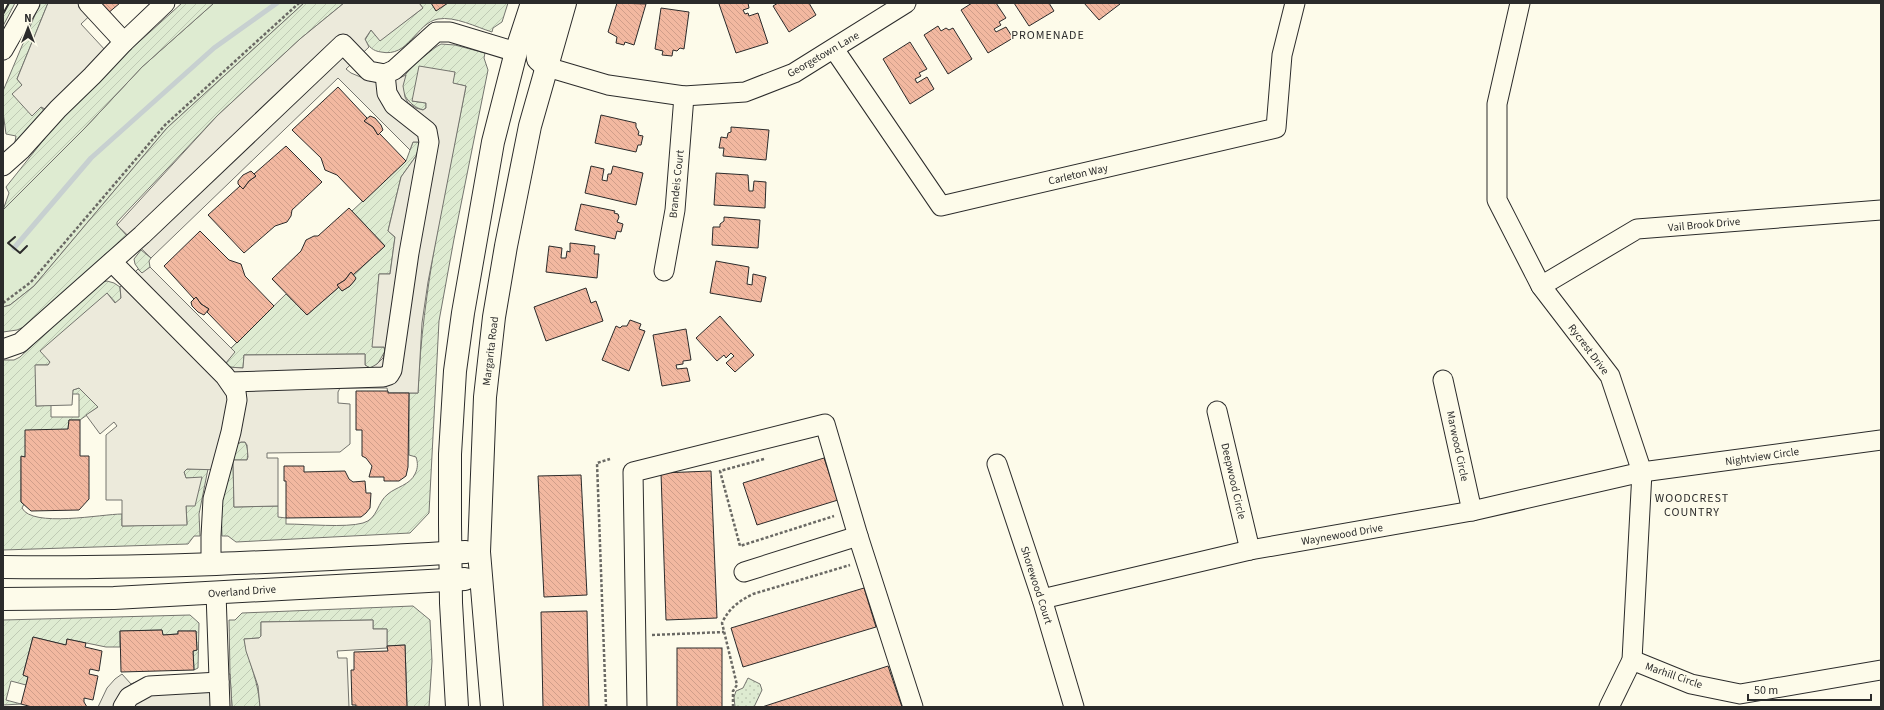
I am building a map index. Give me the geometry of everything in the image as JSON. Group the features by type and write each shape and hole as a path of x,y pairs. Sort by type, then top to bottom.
{"main road":[{"path":"457,707 451,603 450,454 455,371 463,313 493,142 516,52 532,3"},
{"path":"546,67 538,59 536,48 538,31 547,3"},
{"name":"Margarita Road","path":"492,707 479,552 485,397 494,317 528,133 565,3"},
{"path":"3,567 211,563 479,552"},
{"name":"Overland Drive","path":"3,599 114,598 481,579"}],"street":[{"path":"3,50 30,3"},
{"path":"88,3 124,42"},
{"path":"3,166 21,150 58,109 124,42 165,3"},
{"name":"Georgetown Lane","path":"546,67 608,85 684,96 745,92 794,73 906,3"},
{"name":"Carleton Way","path":"834,49 941,206 1276,128 1282,55 1295,3"},
{"name":"Rycrest Drive","path":"1520,3 1497,104 1497,200 1541,286 1610,376 1642,472 1632,660 1609,707"},
{"path":"3,349 20,343 112,262 343,44 369,71 385,74 394,70 436,32 450,32 516,52"},
{"path":"230,382 383,377 388,376 392,370 409,253 429,142 427,131 394,105 387,93 385,74"},
{"name":"Brandeis Court","path":"664,271 675,210 684,96"},
{"name":"Vail Brook Drive","path":"1541,286 1637,229 1881,210"},
{"path":"112,262 230,382 236,392 237,400 231,432 213,499 211,563"},
{"name":"Marwood Circle","path":"1443,380 1472,511"},
{"name":"Deepwood Circle","path":"1217,411 1250,550"},
{"path":"637,707 633,472 825,424 858,536 912,707"},
{"name":"Nightview Circle","path":"1642,472 1881,440"},
{"name":"Shorewood Court","path":"997,464 1042,599 1074,707"},
{"name":"Waynewood Drive","path":"1042,599 1250,550 1472,511 1642,472"},
{"path":"744,572 858,536"},
{"path":"216,593 220,707"},
{"name":"Marhill Circle","path":"1632,660 1691,684 1740,694 1881,670"},
{"path":"123,707 129,697 149,686 219,682"}],"path":[{"path":"3,303 31,282 165,125 299,3"},
{"path":"771,457 720,471 740,546 851,511"},
{"path":"606,707 597,462 610,459"},
{"path":"733,707 733,691 737,685 722,623 725,616 740,601 753,594 866,560"},
{"path":"636,636 724,632"}],"green space":[{"path":"9,3 15,3 3,26 3,14"},
{"path":"40,3 48,3 17,79 22,85 32,116 41,107 45,112 15,142 16,136 6,134 3,112 3,91"},
{"path":"182,3 214,3 142,67 84,129 3,210 9,193 6,187 53,128 129,51"},
{"path":"214,3 304,3 167,128 34,286 10,305 3,307 3,210 84,129 142,67"},
{"path":"304,3 344,3 300,39 217,116 117,222 117,225 128,237 26,326 17,330 3,332 3,307 10,305 34,286 167,128"},
{"path":"419,3 508,3 502,22 493,28 492,32 465,22 445,18 430,22 399,50 381,52 373,50 368,45 365,40 371,30 380,40 423,8"},
{"path":"441,44 455,45 485,53 484,58 488,70 439,321 429,513 410,533 236,542 228,536 222,536 221,506 234,446 241,442 245,442 248,451 247,460 233,460 234,507 278,506 278,517 286,518 286,524 336,526 363,523 368,521 375,514 384,497 410,481 416,472 416,457 409,455 409,393 418,393 420,354 430,277 443,201 466,86 452,83 455,72 412,101 426,103 426,108 423,110 413,105 409,101 403,91 402,86 406,74 416,63"},
{"path":"413,142 418,142 420,145 416,156 401,177 388,231 395,237 390,274 379,274 373,347 384,347 385,351 377,365 370,368 365,365 365,354 244,355 243,368 228,367 226,363 234,352 230,349 286,294 307,315 339,287 342,291 350,286 355,280 353,275 385,246 352,211 406,161"},
{"path":"141,250 151,258 149,261 150,267 142,274 135,264 134,259"},
{"path":"107,281 120,287 121,299 116,303 107,293 48,365 36,365 36,406 51,405 51,417 79,417 79,394 72,394 73,390 79,388 98,407 80,420 69,420 68,429 25,457 21,457 21,502 24,504 22,508 28,514 53,519 122,514 122,526 187,524 186,506 202,478 186,478 184,472 187,469 208,469 199,514 200,536 194,536 188,544 3,550 3,360 14,360 20,357 99,283"},
{"path":"413,606 430,620 432,661 429,707 407,707 405,645 387,646 387,629 373,629 373,620 261,622 261,636 259,638 244,639 256,681 260,707 232,707 229,620 235,620 242,613"},
{"path":"190,615 199,623 198,668 194,670 193,651 197,650 196,631 178,631 178,634 163,635 162,630 120,631 120,647 106,647 67,639 66,645 33,637 23,675 28,677 26,685 11,681 6,700 21,704 3,705 3,620"},
{"path":"748,678 760,684 762,690 754,707 735,707 734,697 736,691 743,688"}],"shaded area":[{"path":"48,3 97,3 100,6 81,24 106,51 45,109 41,107 32,116 12,94 22,85 17,79"},
{"path":"344,3 419,3 423,8 380,41 371,30 365,39 369,47 346,69 351,73 370,81 386,84 406,75 403,86 405,97 408,103 423,110 426,108 426,103 412,101 419,66 455,72 453,83 466,86 428,282 422,323 418,393 388,393 387,388 340,388 338,392 338,403 350,404 350,444 340,452 267,453 267,458 278,458 278,506 234,507 233,460 247,460 248,457 247,445 245,442 241,442 234,446 221,470 187,469 184,472 186,478 202,477 195,506 186,506 187,525 122,526 122,500 106,500 106,435 117,426 114,422 100,434 86,415 98,407 79,388 73,390 72,405 36,406 35,365 48,365 50,362 40,351 107,293 115,303 121,298 120,287 138,269 142,273 150,267 235,352 226,363 228,367 243,368 244,355 365,354 365,365 370,368 383,358 385,351 384,347 372,347 379,274 390,274 395,237 388,231 401,177 416,156 420,145 418,142 413,142 410,150 338,78 151,258 117,225 217,116 300,39"},
{"path":"373,620 373,629 387,629 387,648 337,651 338,658 347,658 349,707 260,707 258,686 246,651 244,639 259,638 261,636 261,622"},
{"path":"122,674 131,684 146,678 230,674 232,707 98,707 107,688"}],"building":[{"path":"97,3 120,3 107,14"},
{"path":"431,3 448,3 436,11"},
{"path":"617,3 646,4 634,45 625,42 624,45 616,43 617,37 608,32"},
{"path":"748,3 749,8 743,10 745,14 748,13 749,16 758,13 768,43 736,53 719,4"},
{"path":"778,3 809,3 816,15 789,32 773,6"},
{"path":"972,3 996,3 1006,18 999,22 1001,25 994,29 996,32 1006,27 1013,38 988,53 961,10"},
{"path":"1014,3 1049,3 1054,11 1029,26"},
{"path":"1084,3 1119,3 1120,4 1099,20"},
{"path":"661,8 689,12 684,49 680,48 677,51 673,50 672,56 662,55 663,51 655,49"},
{"path":"938,26 941,31 946,28 949,30 953,28 972,59 948,74 924,35"},
{"path":"910,42 927,69 919,73 921,76 915,79 917,83 927,77 934,89 910,104 883,59"},
{"path":"338,87 367,118 364,121 373,127 378,135 379,133 406,161 363,202 337,175 325,170 321,158 292,130"},
{"path":"601,115 636,123 636,127 639,132 638,135 643,136 641,145 638,145 636,152 595,143"},
{"path":"370,116 375,118 381,125 383,130 378,135 373,127 364,121"},
{"path":"731,127 769,130 766,160 723,156 724,148 719,148 721,137 727,138 728,133 731,132"},
{"path":"286,146 322,182 292,210 291,216 287,222 275,226 244,253 208,215 240,186 243,189 249,181 256,176 254,174"},
{"path":"591,166 604,169 602,180 607,181 608,174 611,174 613,166 643,173 636,205 585,193"},
{"path":"251,171 256,176 249,181 243,189 238,184 238,181 243,175"},
{"path":"716,173 748,175 749,191 753,191 754,181 766,182 765,208 714,205"},
{"path":"581,204 615,211 614,213 618,214 619,217 617,222 623,224 621,232 617,231 615,239 575,230"},
{"path":"349,208 385,246 353,275 351,272 345,280 337,285 339,287 307,315 272,279 301,251 306,240 314,236 318,236"},
{"path":"724,217 760,220 758,248 712,245 713,227 720,227 720,224 724,221"},
{"path":"200,231 229,260 241,264 245,276 274,306 237,343 207,312 209,309 201,304 196,297 194,299 164,266"},
{"path":"570,243 595,246 594,254 599,254 597,278 546,272 549,246 562,248 561,258 566,258 567,251 570,252"},
{"path":"716,261 749,267 747,284 752,285 753,274 766,277 761,302 710,293"},
{"path":"351,272 356,278 350,286 342,291 337,285 345,280"},
{"path":"586,288 591,303 596,301 603,321 546,341 534,307"},
{"path":"196,297 201,304 209,309 204,315 192,306 191,302"},
{"path":"720,316 754,355 735,372 726,363 734,356 731,353 726,358 724,355 717,361 696,338"},
{"path":"630,320 641,324 639,329 645,331 629,371 602,360 616,326 620,328 622,326 627,326"},
{"path":"686,329 691,360 683,361 683,364 676,365 677,369 687,368 690,381 662,386 653,335"},
{"path":"356,391 388,391 388,393 409,393 408,467 406,476 399,481 384,481 384,477 369,477 372,466 366,458 362,456 362,430 356,430"},
{"path":"69,420 80,420 80,456 89,456 89,499 79,510 31,511 21,502 21,456 25,457 25,430 68,429"},
{"path":"824,458 838,500 757,525 743,483"},
{"path":"284,466 304,466 304,472 345,471 349,479 353,482 365,481 366,493 371,493 370,508 361,517 286,518 286,481 284,481"},
{"path":"711,471 717,618 666,620 661,473"},
{"path":"581,475 587,595 544,597 538,476"},
{"path":"864,588 876,627 743,667 731,628"},
{"path":"587,611 589,707 543,707 541,612"},
{"path":"162,630 163,635 178,634 178,631 196,631 197,650 193,651 194,670 121,672 120,631"},
{"path":"33,637 66,645 67,639 86,643 85,647 102,651 99,671 90,669 89,674 98,676 93,700 84,698 84,702 87,707 32,707 21,704 28,677 23,675"},
{"path":"405,645 407,707 356,707 356,705 352,705 351,670 354,670 354,652 388,651 387,646"},
{"path":"677,648 722,648 722,707 677,707"},
{"path":"888,666 902,707 762,707"}],"waterway":[{"path":"14,248 91,158 214,48 277,3"}],"wall":[{"path":"3,14 9,3"},
{"path":"15,237 8,243 20,253 27,246"}],"district":[{"name":"PROMENADE","path":"1048,35"},
{"name":"WOODCREST COUNTRY","path":"1692,505"}]}
